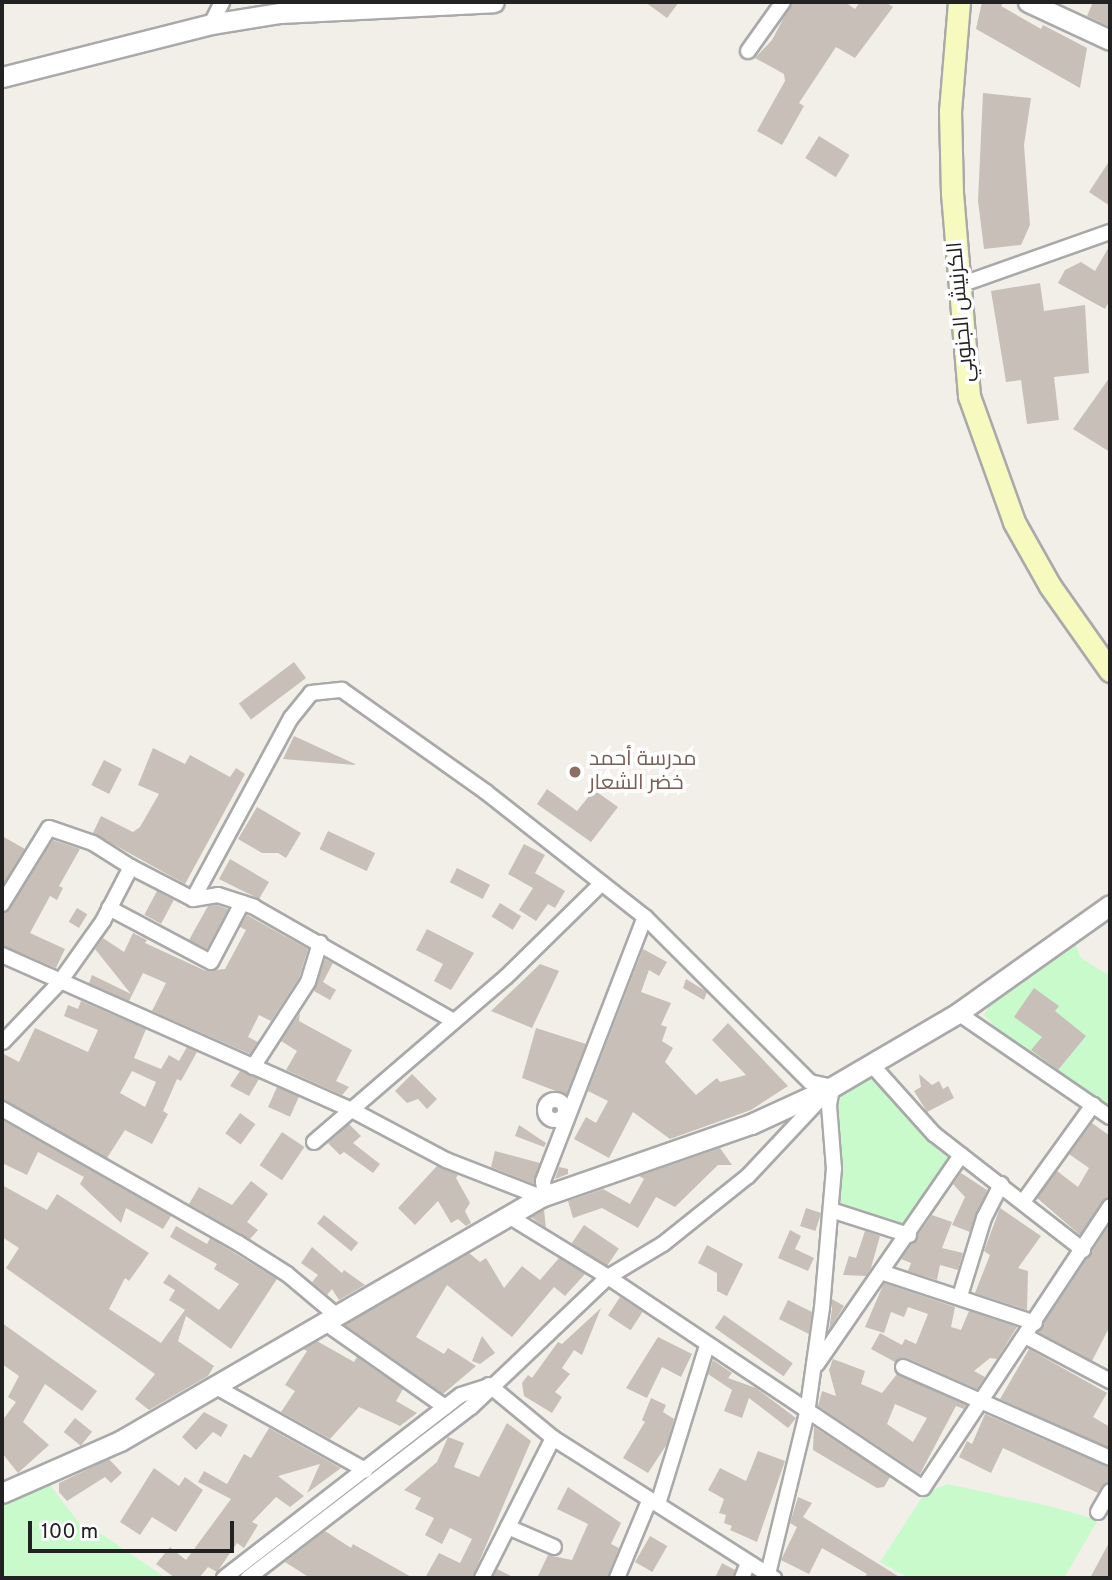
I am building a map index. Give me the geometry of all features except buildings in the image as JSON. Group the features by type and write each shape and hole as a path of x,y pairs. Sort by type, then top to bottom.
{"main road":[{"name":"الكرنيش الجنوبي","path":"959,2 950,111 962,347 981,438 1014,522 1049,586 1110,671"}],"street":[{"path":"211,24 222,2"},
{"path":"2,77 211,24 359,6 494,2"},
{"path":"748,51 783,2"},
{"path":"1028,2 1110,40"},
{"path":"960,285 1110,232"},
{"path":"193,899 291,718 311,693 342,690 486,792 645,917 810,1082 832,1087"},
{"path":"2,904 49,828 93,843 193,899 218,895 242,903 320,943 454,1021"},
{"path":"3,1042 60,983 109,908 131,866"},
{"path":"314,1142 454,1021 602,883"},
{"path":"109,908 211,962 242,903"},
{"path":"2,1493 120,1441 543,1196 751,1124 832,1087 958,1013 1110,905"},
{"path":"543,1196 543,1181 565,1116 645,917"},
{"path":"253,1067 309,982 320,943"},
{"path":"2,955 60,983 350,1109 446,1160 543,1196"},
{"path":"958,1013 1110,1117"},
{"path":"873,1065 934,1134 1083,1250"},
{"path":"489,1385 553,1438 771,1576 807,1413 814,1368 831,1210 832,1087"},
{"path":"248,1578 471,1407 489,1385 608,1277 663,1244 748,1176 832,1087"},
{"path":"1023,1202 1093,1105"},
{"path":"2,1109 238,1243 287,1274 330,1318 445,1407"},
{"path":"814,1368 884,1273 961,1155"},
{"path":"960,1296 984,1217 1001,1184"},
{"path":"507,1215 608,1277 807,1413 923,1488 1083,1250 1105,1226 1110,1207"},
{"path":"831,1210 909,1235"},
{"path":"884,1273 1035,1323"},
{"path":"1027,1337 1110,1381"},
{"path":"617,1578 654,1503 707,1346"},
{"path":"903,1367 1110,1458"},
{"path":"230,1577 461,1395 489,1385"},
{"path":"216,1387 365,1470"},
{"path":"482,1578 553,1438"},
{"path":"1098,1512 1110,1491"},
{"path":"508,1527 554,1547"},
{"path":"743,1578 748,1563"}],"green space":[{"path":"1075,943 1081,958 1110,976 1110,1110 1000,1032 984,1015 991,1003"},
{"path":"872,1076 949,1159 905,1230 839,1209 837,1201 841,1171 833,1111 837,1097"},
{"path":"49,1484 90,1537 100,1533 166,1578 2,1578 2,1504"},
{"path":"947,1484 1049,1506 1098,1520 1064,1578 909,1578 880,1562 925,1493"}],"place":[{"name":"مدرسة أحمد خضر الشعار","path":"575,772"}]}
